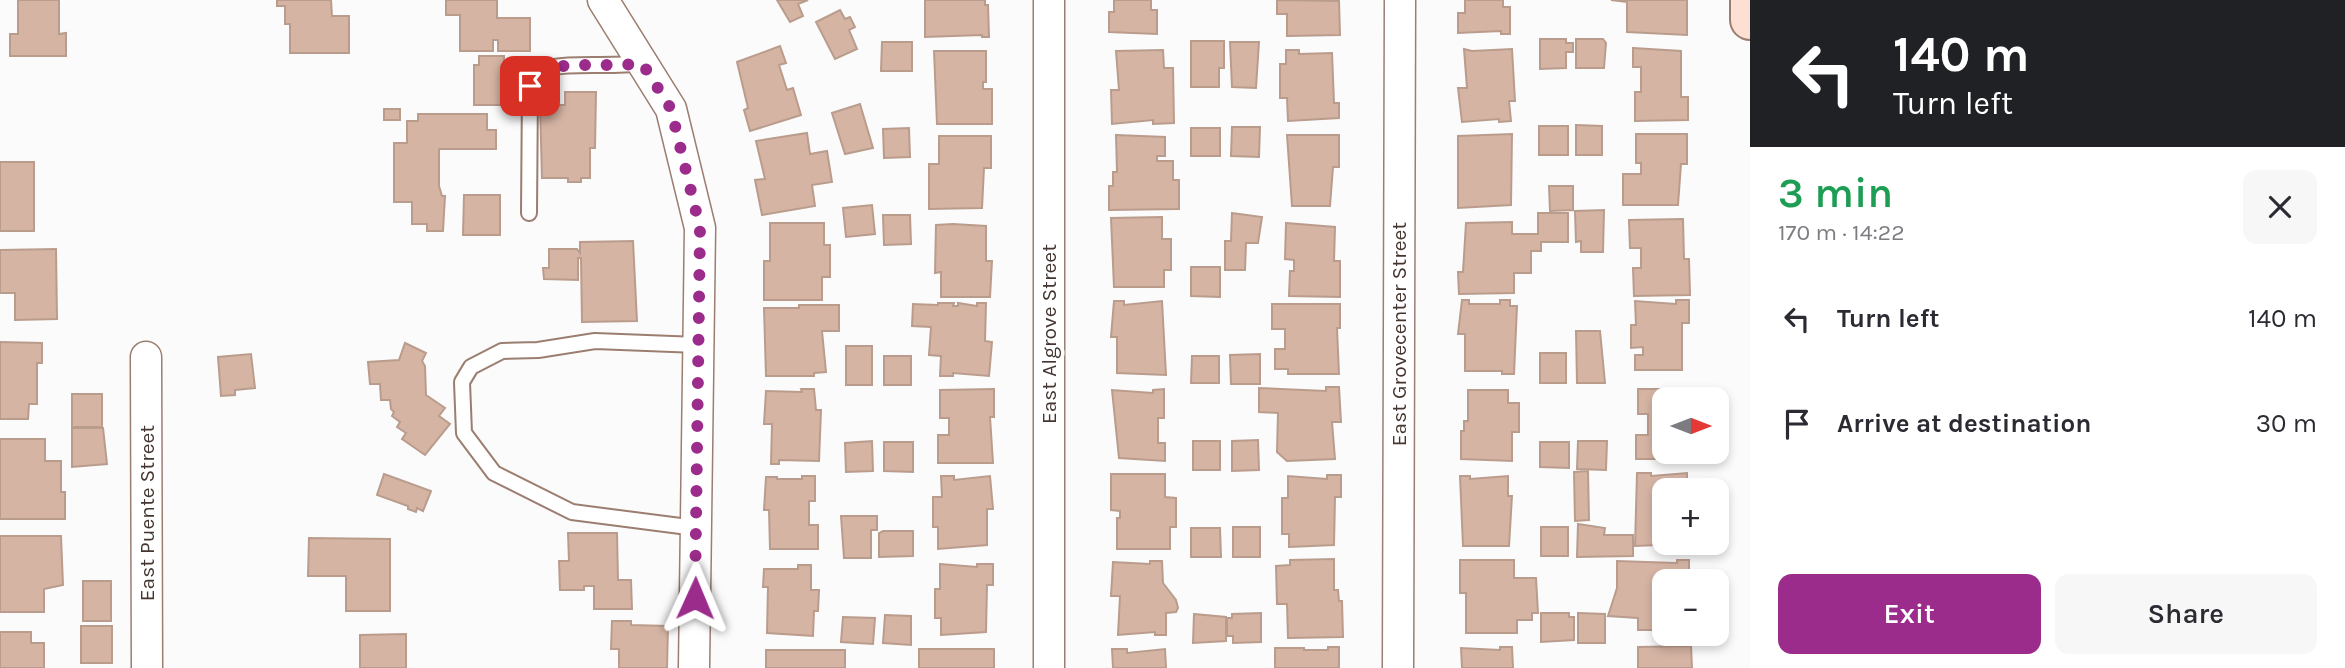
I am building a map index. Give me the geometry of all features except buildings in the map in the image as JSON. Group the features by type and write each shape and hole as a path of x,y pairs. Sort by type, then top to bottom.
{"street":[{"path":"603,0 671,109 700,228 694,668"},
{"name":"East Algrove Street","path":"1049,0 1049,668"},
{"name":"East Grovecenter Street","path":"1398,668 1400,0"},
{"path":"1750,0 1750,20"},
{"name":"East Puente Street","path":"146,357 147,668"}],"lane":[{"path":"529,214 530,86 539,70 562,64 611,68 642,63"},
{"path":"696,528 572,512 494,473 464,433 462,382 471,367 502,351 538,350 596,341 698,345"}],"route":[{"path":"530,86 539,70 562,64 611,68 642,63 671,109 700,228 695,598"}]}
